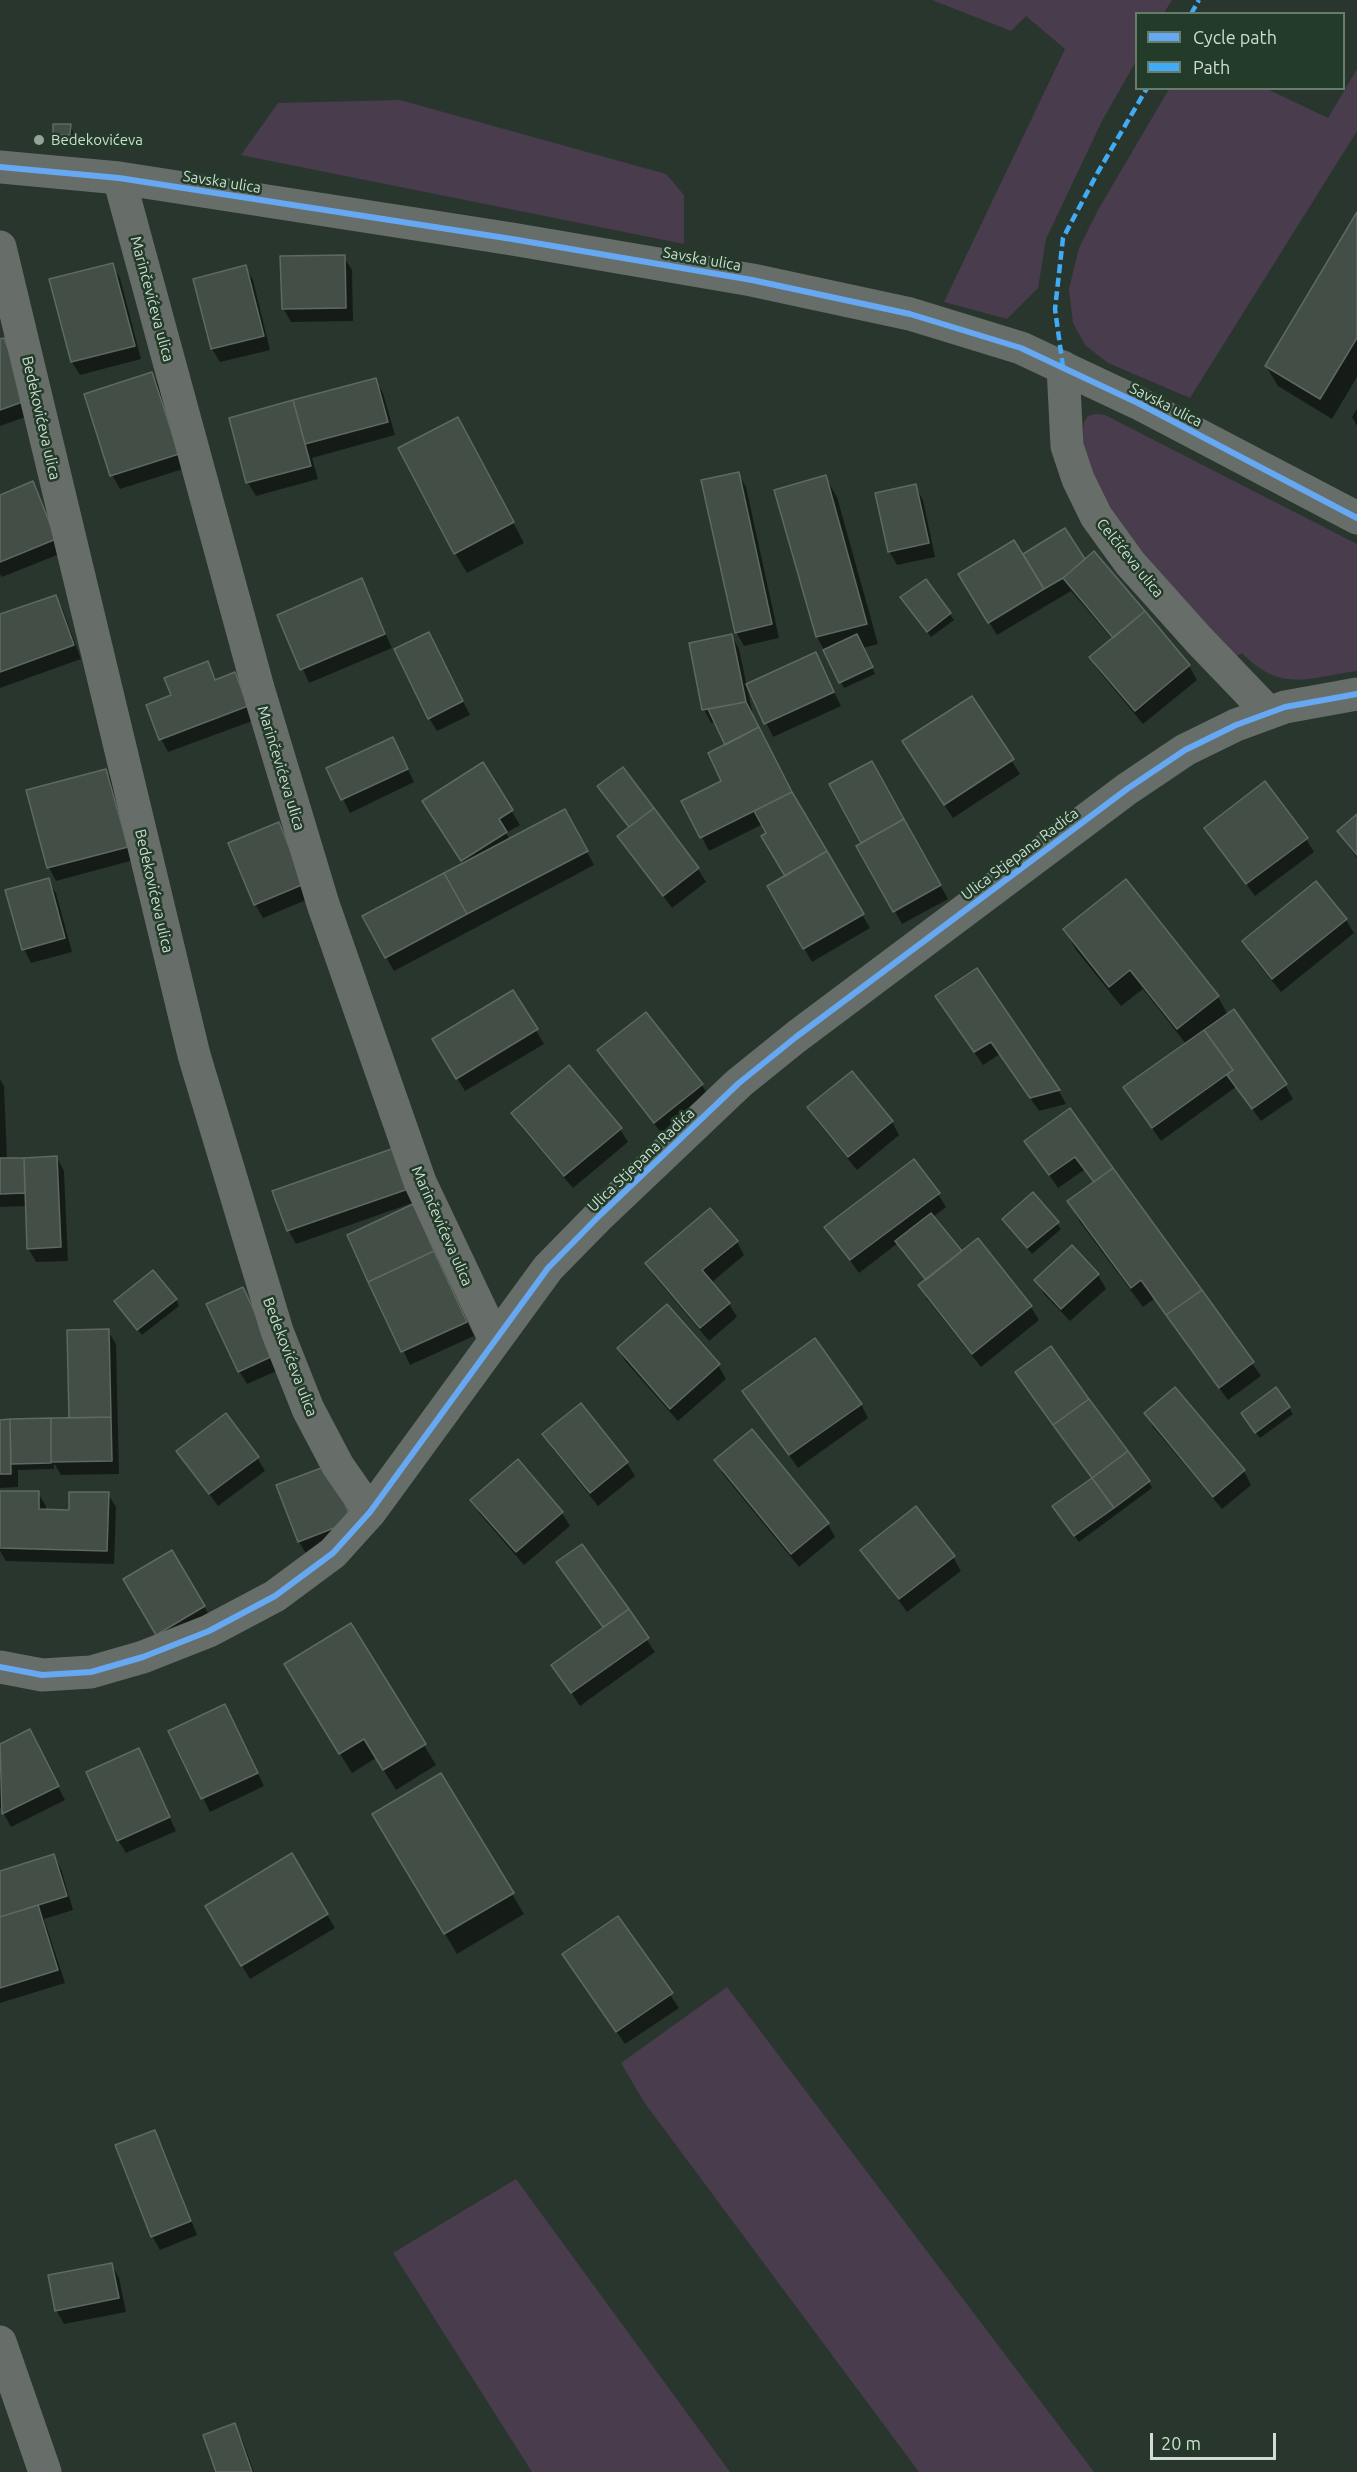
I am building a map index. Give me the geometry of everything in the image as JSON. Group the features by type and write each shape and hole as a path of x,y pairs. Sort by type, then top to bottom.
{"street":[{"name":"Savska ulica","path":"0,167 119,178 512,239 753,280 910,314 1021,348 1063,367 1148,408 1357,518"},
{"name":"Marinčevićeva ulica","path":"119,178 258,688 323,904 420,1182 495,1340"},
{"name":"Bedekovićeva ulica","path":"0,247 213,1126 277,1332 308,1409 338,1466 370,1512"},
{"name":"Celčićeva ulica","path":"1063,367 1067,446 1078,479 1096,516 1130,563 1269,713"},
{"name":"Ulica Stjepana Radića","path":"0,1667 42,1675 91,1672 143,1657 209,1631 275,1596 333,1553 370,1512 548,1268 600,1215 739,1083 796,1037 1127,789 1185,750 1236,725 1285,707 1357,694"},
{"path":"0,2342 45,2472"}],"shaded area":[{"path":"932,0 1172,0 1165,12 1135,12 1135,63 1102,121 1046,239 1038,288 1007,319 944,302 1065,49 1026,16 1011,31"},
{"path":"1357,69 1357,131 1190,398 1108,363 1085,345 1073,323 1069,289 1079,248 1098,210 1168,90 1269,90 1328,118"},
{"path":"400,100 666,174 684,195 684,244 241,155 278,103"},
{"path":"1105,415 1357,544 1357,671 1295,680 1269,674 1242,653 1233,658 1143,555 1106,507 1087,468 1082,439 1084,422 1088,416"},
{"path":"727,1987 1094,2472 919,2472 644,2102 621,2063"},
{"path":"516,2179 730,2472 532,2472 393,2253"}],"building":[{"path":"53,124 71,124 70,135 53,135"},
{"path":"1357,212 1357,338 1320,399 1265,366"},
{"path":"345,255 346,308 282,309 280,256"},
{"path":"113,263 135,346 71,362 49,279"},
{"path":"246,265 264,336 211,349 193,279"},
{"path":"4,338 28,400 0,410 0,339"},
{"path":"152,372 179,454 110,476 84,394"},
{"path":"376,378 388,422 305,444 293,400"},
{"path":"293,400 311,466 246,483 229,418"},
{"path":"458,417 514,522 454,554 398,448"},
{"path":"739,472 772,624 735,633 701,480"},
{"path":"826,475 867,624 816,637 774,490"},
{"path":"33,481 56,539 0,562 0,495"},
{"path":"916,484 929,543 888,552 875,493"},
{"path":"1065,528 1085,559 1063,578 1044,589 1023,554"},
{"path":"1014,540 1044,589 988,623 958,574"},
{"path":"1094,551 1145,611 1113,638 1063,578"},
{"path":"362,578 385,634 300,670 277,615"},
{"path":"926,579 951,613 927,632 900,597"},
{"path":"56,595 74,645 0,672 0,614"},
{"path":"1145,611 1190,665 1135,711 1089,657"},
{"path":"429,632 463,701 428,719 394,649"},
{"path":"732,634 746,702 702,710 689,643"},
{"path":"857,634 873,667 839,683 823,650"},
{"path":"816,652 834,692 764,724 746,684"},
{"path":"208,661 215,680 235,672 248,706 159,740 146,705 171,695 164,678"},
{"path":"972,696 1014,759 944,805 902,741"},
{"path":"746,702 759,727 725,745 708,709"},
{"path":"759,727 792,792 700,838 681,801 721,781 708,753"},
{"path":"393,737 408,769 341,800 326,768"},
{"path":"872,761 904,819 861,843 829,784"},
{"path":"483,762 513,810 499,819 507,832 461,861 422,801"},
{"path":"623,767 654,808 629,827 597,786"},
{"path":"106,769 128,847 47,868 26,790"},
{"path":"1265,781 1308,838 1246,884 1204,828"},
{"path":"792,792 827,851 785,876 761,836 766,833 754,811"},
{"path":"654,808 699,868 663,896 617,836"},
{"path":"565,809 588,851 467,914 444,873"},
{"path":"1357,814 1357,855 1337,831"},
{"path":"904,819 941,885 893,912 856,846"},
{"path":"279,822 304,884 254,905 228,843"},
{"path":"827,851 864,914 803,949 767,886"},
{"path":"444,873 467,914 385,958 362,916"},
{"path":"49,878 65,938 22,950 5,890"},
{"path":"1126,879 1219,996 1177,1029 1130,970 1109,987 1063,929"},
{"path":"1316,881 1347,919 1272,979 1242,941"},
{"path":"977,968 1060,1090 1030,1098 991,1042 974,1052 935,996"},
{"path":"513,990 538,1029 456,1079 432,1039"},
{"path":"1234,1009 1287,1084 1252,1109 1227,1075 1233,1070 1204,1030"},
{"path":"646,1012 703,1084 654,1123 597,1050"},
{"path":"1204,1030 1233,1070 1152,1128 1123,1087"},
{"path":"569,1065 622,1128 564,1176 511,1113"},
{"path":"852,1071 893,1121 848,1157 807,1107"},
{"path":"1070,1108 1113,1168 1094,1182 1075,1157 1049,1175 1024,1141"},
{"path":"397,1147 411,1188 287,1231 272,1191"},
{"path":"57,1156 61,1247 27,1249 24,1158"},
{"path":"0,1158 24,1158 25,1193 0,1194"},
{"path":"914,1159 940,1193 850,1260 824,1227"},
{"path":"1113,1168 1202,1290 1166,1315 1141,1280 1131,1288 1067,1201"},
{"path":"1033,1192 1059,1222 1027,1248 1002,1219"},
{"path":"413,1204 434,1251 368,1282 347,1235"},
{"path":"710,1208 738,1241 702,1270 730,1303 700,1328 645,1263"},
{"path":"931,1213 962,1251 926,1280 895,1241"},
{"path":"978,1238 1032,1306 972,1354 918,1285"},
{"path":"1072,1245 1099,1274 1061,1309 1034,1280"},
{"path":"434,1251 467,1322 401,1352 368,1282"},
{"path":"153,1270 177,1299 137,1330 114,1301"},
{"path":"243,1287 275,1355 238,1372 206,1304"},
{"path":"1202,1290 1254,1362 1219,1388 1166,1315"},
{"path":"667,1304 720,1364 670,1409 617,1348"},
{"path":"109,1329 111,1417 69,1418 67,1330"},
{"path":"815,1338 862,1404 789,1455 742,1391"},
{"path":"1051,1346 1089,1399 1053,1425 1015,1372"},
{"path":"1175,1387 1245,1470 1213,1497 1144,1413"},
{"path":"1276,1387 1290,1407 1255,1433 1241,1413"},
{"path":"1089,1399 1128,1451 1092,1478 1053,1425"},
{"path":"581,1403 628,1462 590,1493 542,1434"},
{"path":"226,1413 259,1457 209,1494 176,1451"},
{"path":"111,1417 112,1461 51,1462 51,1418"},
{"path":"51,1418 51,1463 11,1464 10,1419"},
{"path":"10,1419 11,1474 0,1474 0,1420"},
{"path":"752,1429 829,1523 791,1554 714,1460"},
{"path":"1128,1451 1150,1481 1114,1508 1092,1478"},
{"path":"518,1459 563,1512 516,1552 470,1500"},
{"path":"329,1465 352,1521 298,1542 276,1485"},
{"path":"1092,1478 1114,1508 1074,1536 1052,1506"},
{"path":"0,1491 39,1491 39,1509 69,1510 69,1492 109,1492 107,1551 0,1548"},
{"path":"916,1506 955,1556 899,1599 860,1550"},
{"path":"582,1544 629,1609 603,1627 556,1562"},
{"path":"172,1550 205,1606 156,1635 123,1579"},
{"path":"629,1609 649,1638 571,1693 551,1665"},
{"path":"351,1623 426,1744 383,1770 364,1739 339,1754 284,1664"},
{"path":"225,1704 258,1773 201,1799 168,1731"},
{"path":"30,1729 59,1786 2,1814 0,1744"},
{"path":"139,1748 170,1817 117,1841 86,1772"},
{"path":"441,1773 514,1893 444,1934 372,1814"},
{"path":"292,1853 328,1914 241,1966 205,1906"},
{"path":"54,1854 67,1896 0,1917 0,1871"},
{"path":"38,1905 58,1970 0,1988 0,1917"},
{"path":"618,1916 673,1993 616,2032 562,1954"},
{"path":"155,2130 191,2221 151,2237 115,2145"},
{"path":"112,2263 119,2298 55,2311 48,2275"},
{"path":"235,2423 252,2472 216,2472 203,2435"}],"marked path":[{"path":"1192,12 1199,0"},
{"path":"1063,367 1055,309 1063,238 1146,90"}],"cycle path":[{"path":"0,167 119,178 512,239 752,280 910,314 1021,348 1138,403 1357,518"},
{"path":"0,1667 42,1675 91,1672 143,1657 209,1631 275,1596 333,1553 370,1512 548,1268 600,1215 739,1083 796,1037 1127,789 1185,750 1236,725 1285,707 1357,694"}],"place":[{"name":"Bedekovićeva","path":"39,140"}]}
